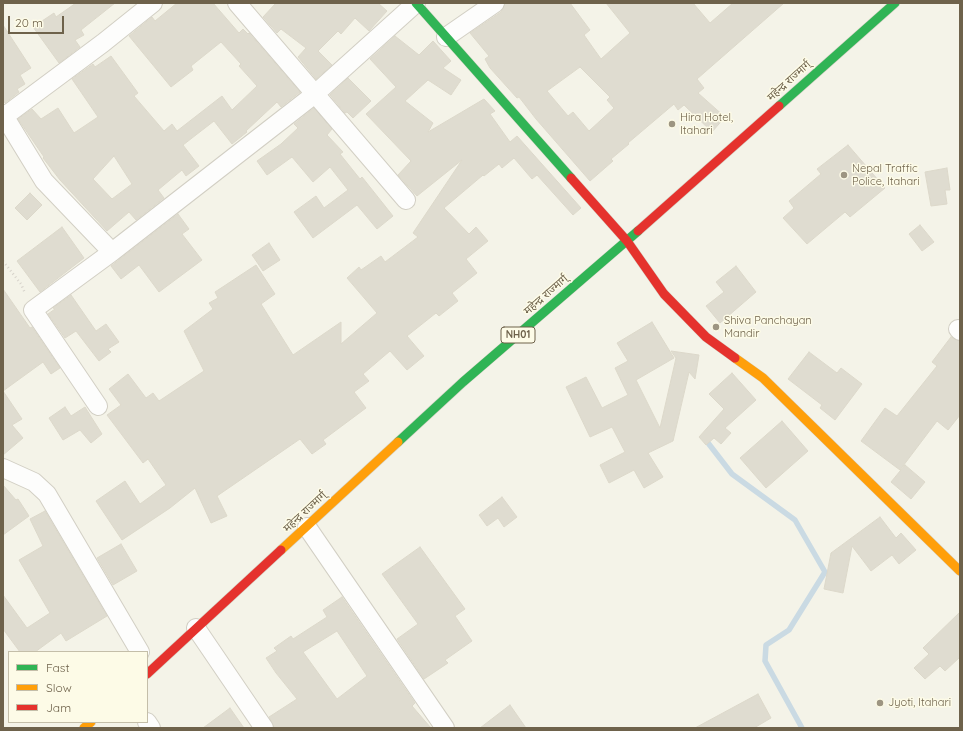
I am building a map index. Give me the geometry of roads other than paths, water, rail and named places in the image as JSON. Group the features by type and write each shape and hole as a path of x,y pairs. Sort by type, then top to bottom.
{"main road":[{"name":"महेन्द्र राज्मार्ग्","path":"148,669 196,628 307,527 463,382 627,241 895,3"},
{"path":"407,6 446,37 627,241 664,294 706,337 763,378 960,571"}],"street":[{"path":"112,252 44,181 4,115 103,43 153,3"},
{"path":"237,3 406,200"},
{"path":"446,37 496,3"},
{"path":"98,406 33,310 112,252 316,94 407,6"},
{"path":"3,468 34,482 47,494 139,651"},
{"path":"307,527 445,728"},
{"path":"196,628 264,728"}],"waterway":[{"path":"705,439 732,474 795,520 825,572 789,630 766,645 765,661 802,728"}],"place":[{"name":"Hira Hotel, Itahari","path":"672,124"},
{"name":"Nepal Traffic Police, Itahari","path":"844,175"},
{"name":"Shiva Panchayan Mandir","path":"716,327"},
{"name":"Jyoti, Itahari","path":"880,703"}]}
